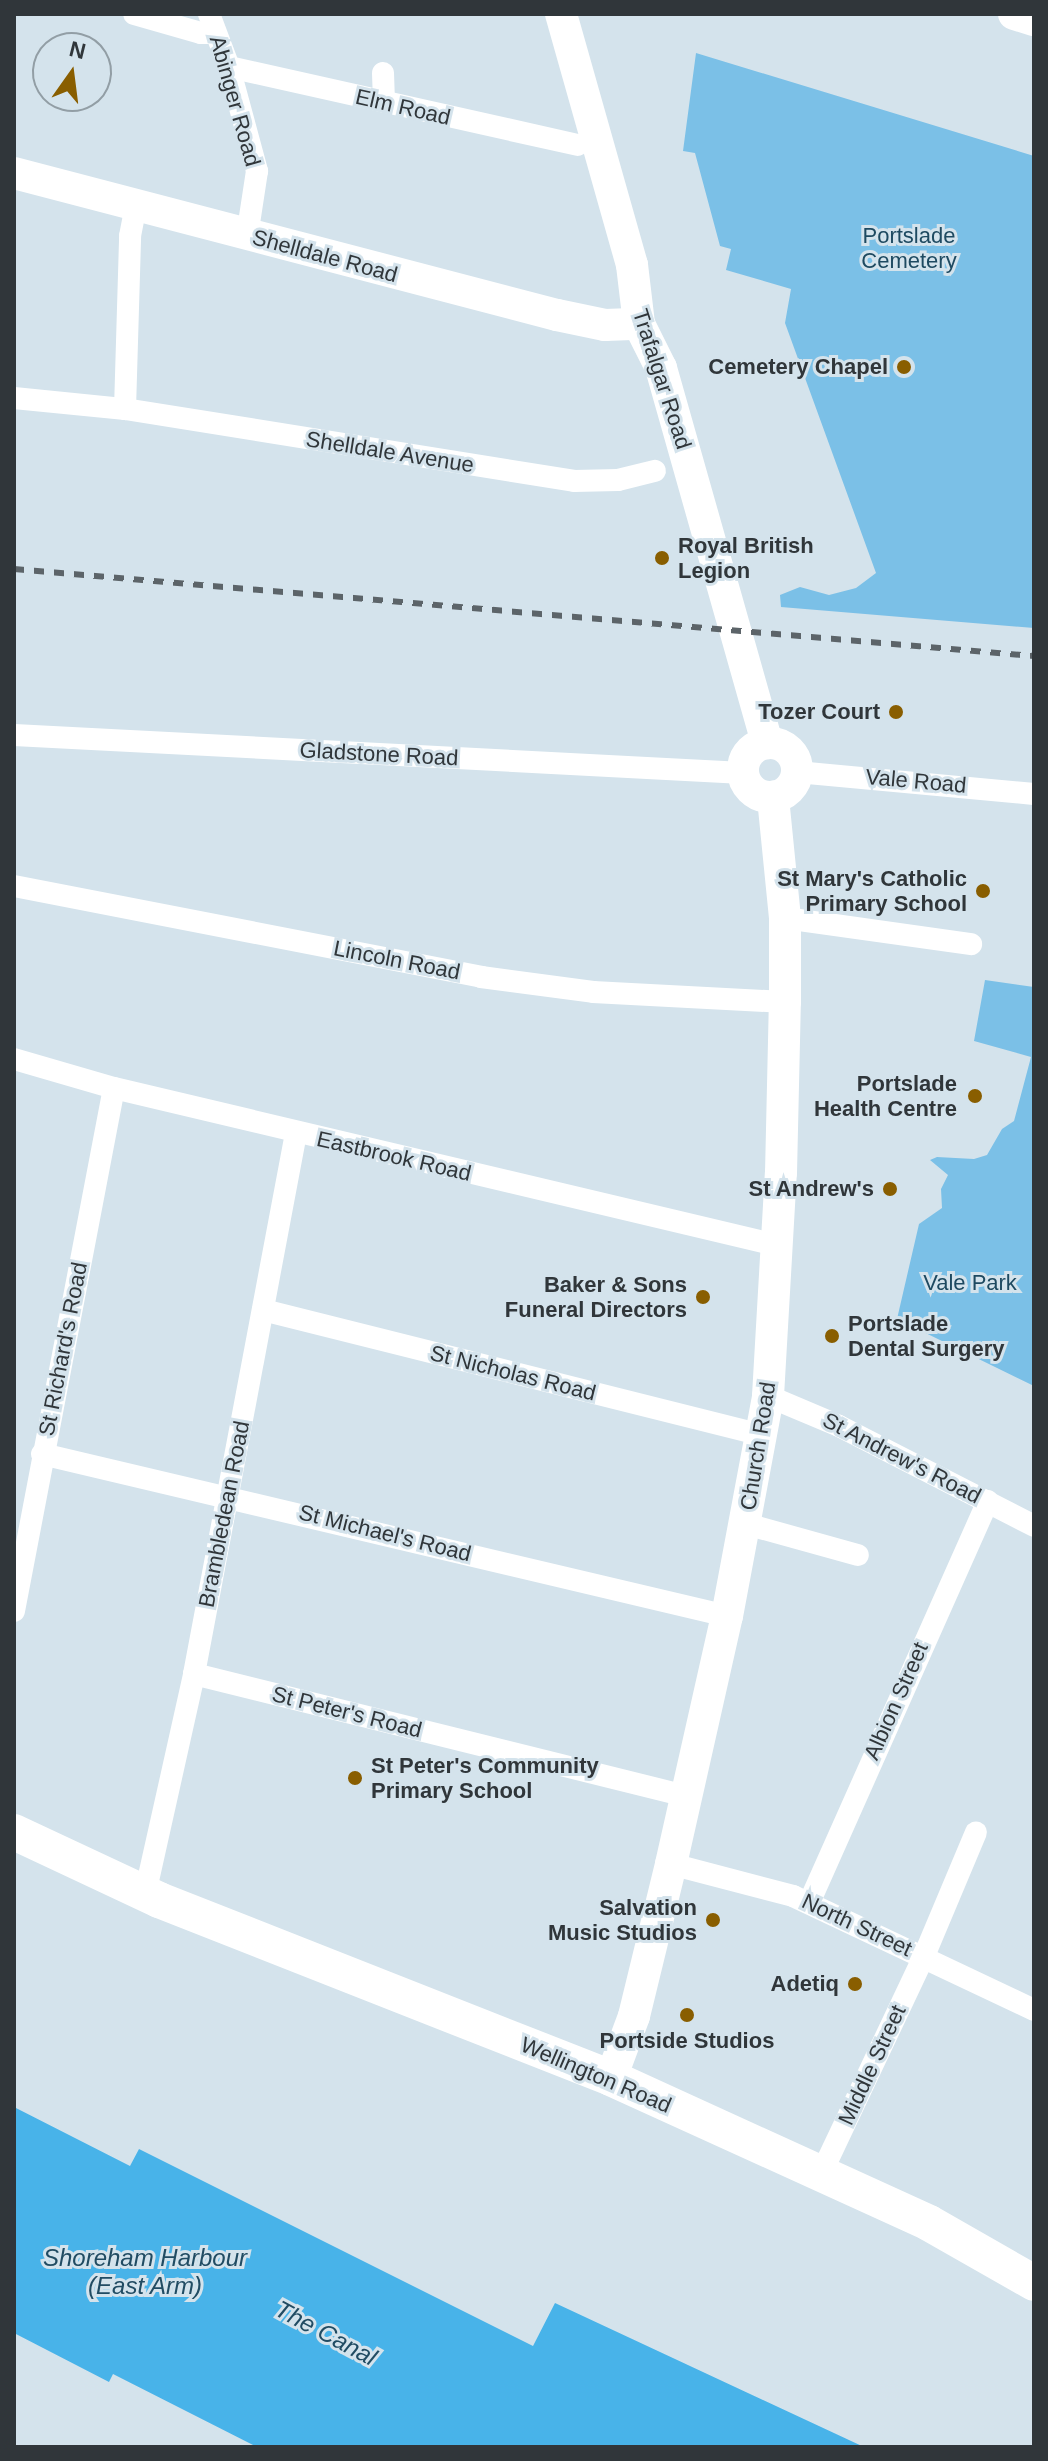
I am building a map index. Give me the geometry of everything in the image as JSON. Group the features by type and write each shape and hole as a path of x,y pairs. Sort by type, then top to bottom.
{"main road":[{"name":"Trafalgar Road","path":"561,14 632,265 639,324 661,368 767,743"},
{"path":"1014,14 1034,20"},
{"name":"Shelldale Road","path":"14,173 557,315 605,325 639,324"},
{"path":"767,743 784,746 791,752 797,772 789,789 773,797 755,792 743,773 750,752 767,743"},
{"name":"Church Road","path":"611,2078 634,2016 671,1864 727,1616 768,1396 785,1002 785,918 773,797"},
{"name":"Wellington Road","path":"14,1832 145,1894 611,2078 929,2223 1034,2283"}],"street":[{"path":"134,14 201,33 212,24"},
{"name":"Abinger Road","path":"212,24 229,67 257,171 247,236"},
{"name":"Elm Road","path":"229,67 577,145"},
{"path":"383,73 384,102"},
{"path":"125,409 130,236 136,206"},
{"name":"Shelldale Avenue","path":"14,398 125,409 574,481 618,480 655,471"},
{"name":"Gladstone Road","path":"14,735 743,773"},
{"name":"Vale Road","path":"797,772 1034,794"},
{"name":"Lincoln Road","path":"14,886 481,977 593,992 785,1002"},
{"path":"785,918 971,944"},
{"name":"Eastbrook Road","path":"14,1059 114,1088 296,1133 776,1245"},
{"name":"St Richard's Road","path":"14,1611 114,1088"},
{"name":"Brambledean Road","path":"145,1894 194,1674 296,1133"},
{"name":"St Nicholas Road","path":"263,1310 762,1435"},
{"name":"St Andrew's Road","path":"768,1396 828,1420 1034,1526"},
{"name":"St Michael's Road","path":"42,1454 226,1495 727,1616"},
{"name":"Albion Street","path":"809,1903 853,1798 988,1501"},
{"path":"746,1524 858,1555"},
{"name":"St Peter's Road","path":"194,1674 686,1796"},
{"name":"Middle Street","path":"821,2174 924,1956 976,1832"},
{"name":"North Street","path":"671,1864 809,1903 1034,2010"}],"green space":[{"name":"Portslade Cemetery","path":"696,53 1034,156 1034,628 781,607 780,595 800,587 829,595 856,588 876,573 785,323 791,289 726,270 731,249 720,246 695,153 683,151"},
{"name":"Vale Park","path":"985,980 1034,987 1034,1386 897,1319 919,1224 942,1208 941,1189 948,1175 930,1160 937,1157 974,1159 987,1155 1002,1129 1014,1121 1031,1057 974,1041"}],"water":[{"name":"Shoreham Harbour (East Arm)","path":"14,2107 130,2166 139,2149 533,2346 555,2303 864,2447 257,2447 113,2374 109,2382 14,2333"}],"railway":[{"path":"14,569 1034,656"}],"place":[{"name":"Cemetery Chapel","path":"904,367"},
{"name":"Royal British Legion","path":"662,558"},
{"name":"Tozer Court","path":"896,712"},
{"name":"St Mary's Catholic Primary School","path":"983,891"},
{"name":"Portslade Health Centre","path":"975,1096"},
{"name":"St Andrew's","path":"890,1189"},
{"name":"Baker & Sons Funeral Directors","path":"703,1297"},
{"name":"Portslade Dental Surgery","path":"832,1336"},
{"name":"St Peter's Community Primary School","path":"355,1778"},
{"name":"Salvation Music Studios","path":"713,1920"},
{"name":"Adetiq","path":"855,1984"},
{"name":"Portside Studios","path":"687,2015"}],"water label":[{"name":"The Canal","path":"326,2333"}]}
